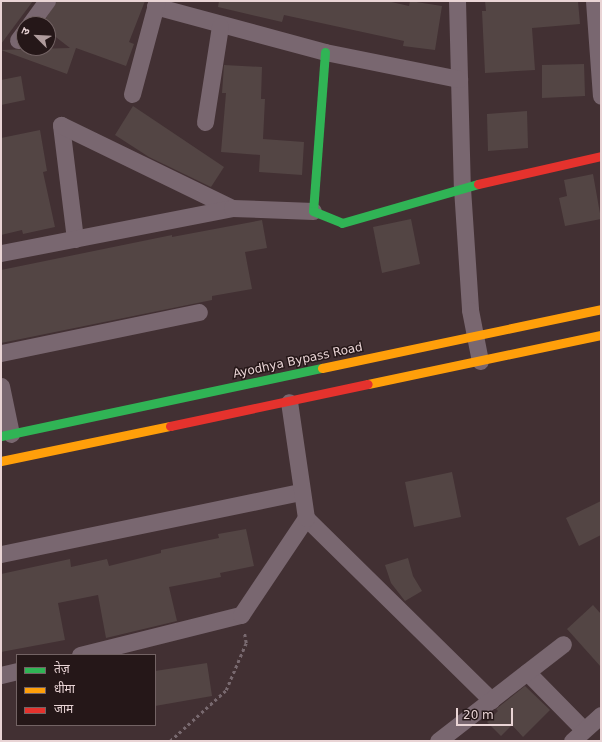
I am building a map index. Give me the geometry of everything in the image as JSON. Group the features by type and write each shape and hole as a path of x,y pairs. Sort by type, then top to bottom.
{"main road":[{"path":"325,52 313,211 342,222 462,188 601,156"},
{"name":"Ayodhya Bypass Road","path":"6,435 601,309"},
{"path":"1,461 289,402 601,335"}],"street":[{"path":"36,16 47,1"},
{"path":"457,1 462,188 474,336 480,361"},
{"path":"596,2 601,96"},
{"path":"132,94 156,4 220,26 325,52 459,79"},
{"path":"205,122 220,26"},
{"path":"75,239 61,125 232,208"},
{"path":"1,253 232,208 313,211"},
{"path":"1,353 199,312"},
{"path":"1,386 6,435"},
{"path":"289,402 306,518 491,700"},
{"path":"1,554 301,492"},
{"path":"84,654 240,615 306,518"},
{"path":"438,741 564,644"},
{"path":"1,675 16,671"},
{"path":"527,672 578,736 601,715"}],"path":[{"path":"170,741 226,690 246,643 240,615"}],"building":[{"path":"1,1 33,1 22,16 16,16 16,24 1,44"},
{"path":"57,1 145,1 129,42 134,44 126,66 76,48 67,74 18,56 56,56 56,48 70,48 56,37 56,16 47,16"},
{"path":"219,1 387,1 409,6 410,1 442,6 435,50 403,46 404,41 284,15 282,22 218,7"},
{"path":"485,1 578,1 580,24 532,28 535,70 485,73 482,11 486,11"},
{"path":"1,50 16,50 16,55"},
{"path":"584,64 585,96 542,98 542,65"},
{"path":"224,65 262,67 261,99 265,99 263,139 304,142 302,175 259,172 260,155 221,152 226,93 222,93"},
{"path":"21,76 25,100 1,105 1,80"},
{"path":"133,106 224,167 211,187 149,157 115,135"},
{"path":"527,111 528,148 488,151 487,114"},
{"path":"40,130 47,171 43,172 55,227 23,234 22,230 1,235 1,138"},
{"path":"593,174 601,219 565,226 559,198 567,196 564,180"},
{"path":"411,219 420,264 382,273 373,227"},
{"path":"262,220 267,248 245,252 252,289 212,296 212,300 1,343 1,270 172,235 172,237"},
{"path":"452,472 461,517 414,527 405,482"},
{"path":"601,501 601,535 579,546 566,518"},
{"path":"246,529 254,566 220,573 221,577 169,587 177,621 106,638 98,595 58,603 65,640 1,652 1,574 70,559 71,567 107,559 109,566 161,553 161,550 219,538 218,534"},
{"path":"408,558 413,576 422,591 405,601 391,583 385,565"},
{"path":"593,605 601,614 601,667 567,629"},
{"path":"207,663 212,696 156,706 156,671"},
{"path":"525,686 550,710 523,737 512,725 501,736 487,722 498,711 496,709"}],"traffic: fast":[{"path":"325,52 313,211 342,223 478,184"},
{"path":"1,436 322,368"}],"traffic: slow":[{"path":"322,368 601,309"},
{"path":"368,384 601,335"},
{"path":"1,461 170,426"}],"traffic: jam":[{"path":"478,184 601,156"},
{"path":"170,426 368,384"}]}
